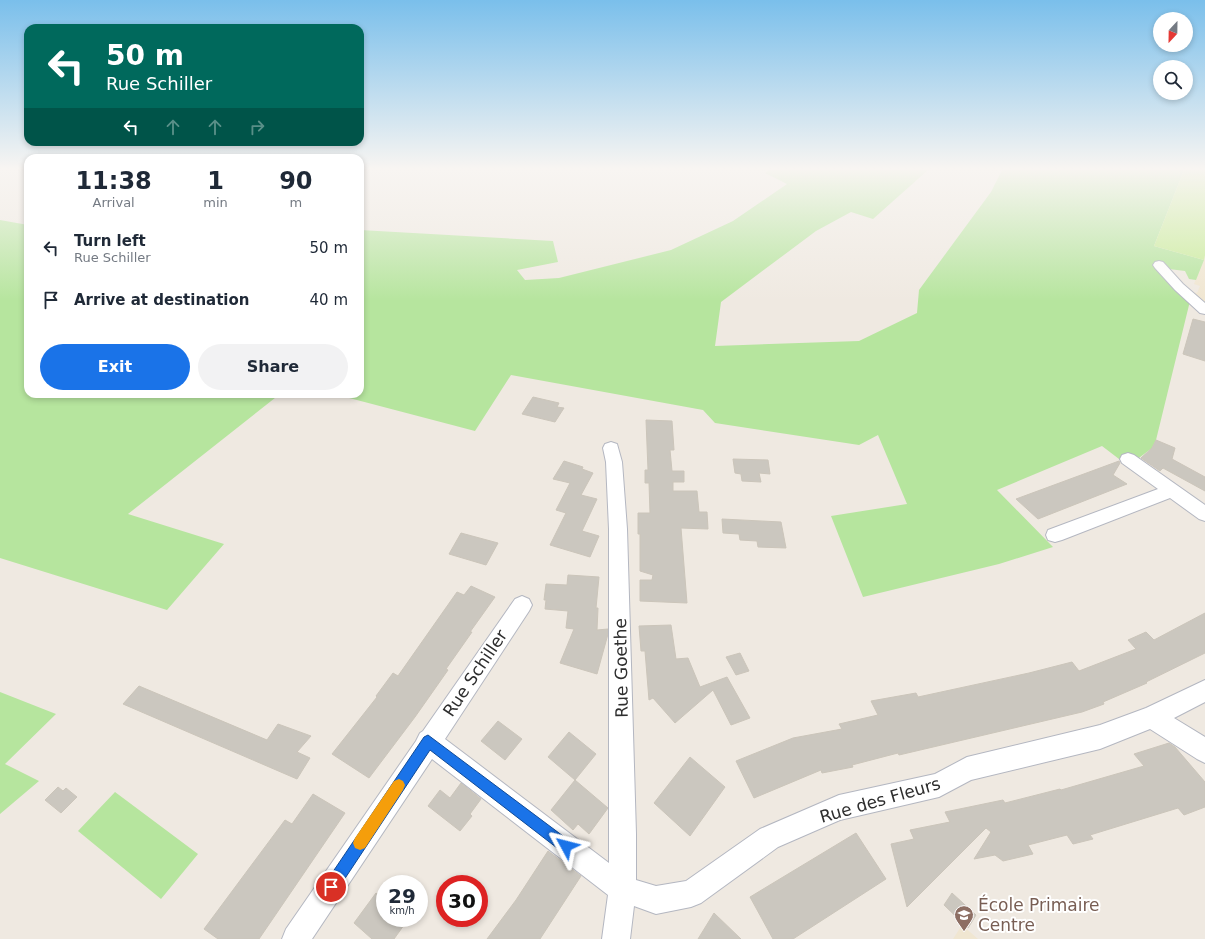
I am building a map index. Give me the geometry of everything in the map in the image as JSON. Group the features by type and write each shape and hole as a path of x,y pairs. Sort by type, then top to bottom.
{"street":[{"path":"1160,265 1179,287 1205,310"},
{"name":"Rue Goethe","path":"611,448 614,462 618,529 623,834 622,889 616,939"},
{"path":"1128,459 1205,514"},
{"path":"1055,535 1171,491"},
{"name":"Rue Schiller","path":"296,939 428,741 522,605"},
{"name":"Rue des Fleurs","path":"622,889 656,900 691,893 769,838 839,808 939,785 968,769 1100,737 1152,717 1205,691"},
{"path":"1152,717 1205,751"},
{"path":"428,741 622,889"}],"shaded area":[{"path":"1205,255 1205,304 1192,292 1197,293 1200,286 1194,284"},
{"name":"École Primaire Centre","path":"962,925 978,939 953,939"}],"green space":[{"path":"743,214 848,214 816,231 721,302 715,346 859,341 917,313 919,290 975,214 1167,214 1154,246 1204,260 1196,280 1189,279 1185,271 1169,269 1190,301 1156,440 1152,448 1135,461 1128,456 1119,459 1102,446 997,490 1053,547 999,564 863,597 831,516 907,504 878,435 859,445 715,423 703,410 511,375 475,431 349,398 364,398 364,230 553,241 558,262 517,270 525,280 559,278 671,250 733,221"},
{"path":"857,214 879,214 873,219"},
{"path":"1167,214 1205,214 1204,260 1154,246"},
{"path":"0,220 24,224 24,398 275,398 128,514 224,544 167,610 0,558"},
{"path":"0,692 56,714 5,764 39,781 0,814"},
{"path":"115,792 198,854 161,899 78,831"}],"building":[{"path":"1193,319 1205,322 1205,361 1183,354"},
{"path":"533,397 559,403 557,407 564,408 555,422 522,414"},
{"path":"646,420 672,421 674,450 670,450 672,471 684,471 684,482 673,482 673,491 697,491 699,512 707,512 708,529 681,528 687,603 640,601 640,580 652,580 653,575 640,571 640,534 638,534 638,513 650,513 649,483 645,483 645,470 648,470"},
{"path":"1156,440 1175,448 1172,459 1205,477 1205,491 1163,468 1160,471 1141,458 1152,448"},
{"path":"733,459 768,460 770,474 759,473 761,482 742,481 741,474 735,473"},
{"path":"564,461 583,467 582,469 593,473 581,495 597,499 582,531 599,536 590,557 550,545 566,513 556,510 570,483 553,479"},
{"path":"1119,461 1120,463 1113,475 1127,484 1038,519 1016,499"},
{"path":"722,519 781,522 786,548 758,547 757,541 740,540 739,534 723,533"},
{"path":"461,533 498,543 486,565 449,554"},
{"path":"568,575 599,577 596,608 598,608 597,630 608,629 608,634 597,674 560,663 574,629 566,628 568,611 545,609 546,600 544,600 546,584 567,585"},
{"path":"471,586 495,597 446,669 448,670 369,778 332,754 377,697 376,696 393,673 398,676 457,592 464,595"},
{"path":"1205,613 1205,653 1146,682 1147,683 1103,702 1104,704 1082,712 899,755 898,753 852,765 853,767 822,773 821,770 754,798 736,761 793,738 842,729 839,724 878,715 871,701 916,693 918,697 1072,662 1079,671 1136,649 1128,640 1146,632 1154,640"},
{"path":"671,625 676,659 688,658 700,687 727,677 750,718 731,725 713,690 675,723 653,698 649,700 645,651 641,651 639,626"},
{"path":"740,653 749,671 736,675 726,657"},
{"path":"139,686 267,740 278,724 311,736 297,752 310,758 297,779 123,704"},
{"path":"498,721 522,739 505,760 481,741"},
{"path":"569,732 596,754 575,780 548,757"},
{"path":"1169,743 1175,747 1205,782 1205,807 1184,815 1178,808 1090,835 1093,839 1073,844 1067,835 1028,845 1033,854 1003,861 995,855 974,859 991,832 986,828 907,907 891,844 914,839 910,830 950,822 945,812 1003,800 1005,803 1060,789 1061,790 1144,766 1134,754"},
{"path":"690,757 725,787 690,836 654,803"},
{"path":"575,780 608,808 589,834 578,824 573,830 551,810"},
{"path":"461,783 481,799 470,814 472,816 460,831 428,806 440,790 450,798"},
{"path":"58,787 63,791 66,788 77,797 61,813 45,800"},
{"path":"313,794 345,813 259,939 218,939 204,929 285,820 292,824"},
{"path":"856,833 886,879 793,939 773,939 750,897"},
{"path":"548,851 581,876 540,939 487,939 516,900"},
{"path":"376,893 376,927 403,927 394,939 372,939 354,923"},
{"path":"952,893 976,915 968,928 944,905"},
{"path":"714,913 741,939 698,939"}],"slow traffic":[{"path":"360,843 399,785"}],"place":[{"name":"École Primaire Centre","path":"964,932"}],"route":[{"path":"331,887 428,741 566,846"}]}
